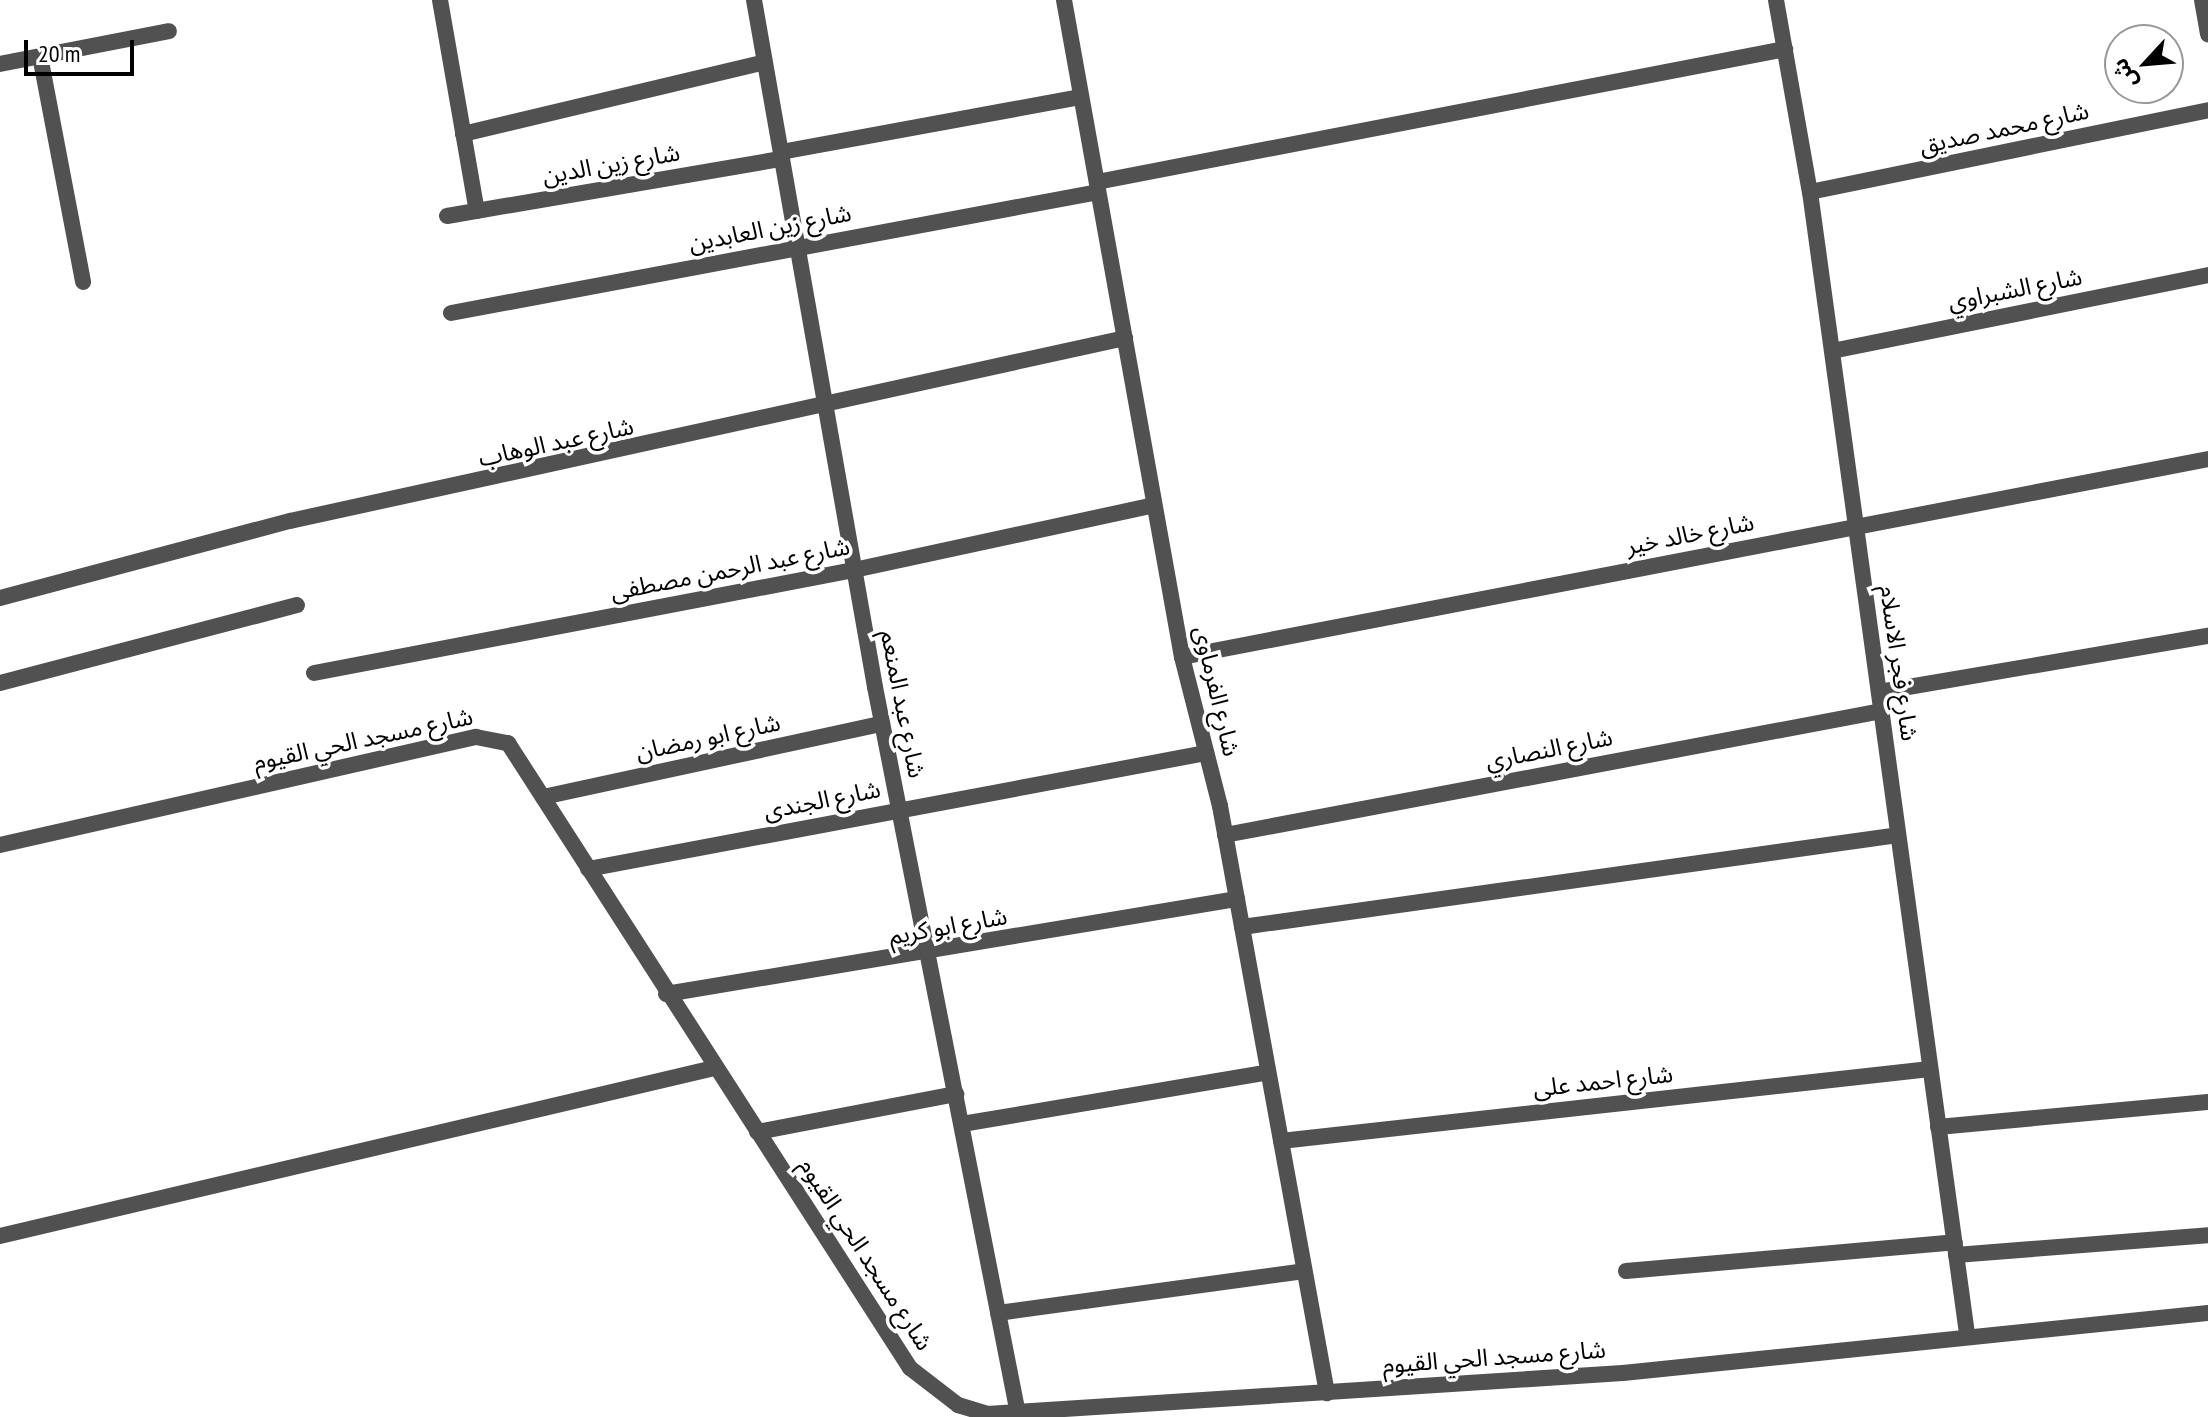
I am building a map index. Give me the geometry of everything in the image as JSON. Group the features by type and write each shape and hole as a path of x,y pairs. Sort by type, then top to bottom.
{"street":[{"path":"440,0 477,211"},
{"name":"شارع عبد المنعم","path":"754,0 882,724 1018,1414"},
{"name":"شارع الفرماوى","path":"1064,0 1182,657 1225,835 1327,1393"},
{"name":"شارع فجر الاسلام","path":"1776,0 1810,192 1967,1334"},
{"path":"2202,0 2208,34"},
{"path":"0,64 169,31"},
{"name":"شارع زين العابدين","path":"451,313 796,248 1785,49"},
{"path":"40,56 83,282"},
{"path":"463,134 765,62"},
{"name":"شارع زين الدين","path":"447,216 781,156 1081,97"},
{"name":"شارع محمد صديق","path":"1810,192 2208,110"},
{"name":"شارع الشبراوي","path":"1832,351 2208,275"},
{"name":"شارع عبد الوهاب","path":"0,598 290,521 825,409 1125,338"},
{"name":"شارع خالد خير","path":"1182,657 2208,459"},
{"name":"شارع عبد الرحمن مصطفى","path":"314,673 854,570 1154,505"},
{"path":"0,683 297,605"},
{"path":"1879,692 2208,636"},
{"name":"شارع النصاري","path":"1225,835 1882,711"},
{"name":"شارع ابو رمضان","path":"543,797 882,724"},
{"name":"شارع مسجد الحي القيوم","path":"0,845 487,736 516,751 666,994 910,1368 958,1405 1018,1414 1623,1373 1967,1334 2208,1313"},
{"name":"شارع الجندى","path":"588,869 1206,753"},
{"path":"1242,927 1898,835"},
{"name":"شارع ابو كريم","path":"666,994 929,954 1237,899"},
{"path":"0,1236 714,1068"},
{"name":"شارع احمد على","path":"1281,1141 1930,1069"},
{"path":"962,1124 1268,1072"},
{"path":"757,1132 956,1094"},
{"path":"1938,1127 2208,1102"},
{"path":"1626,1271 2208,1235"},
{"path":"998,1313 1304,1271"}]}
